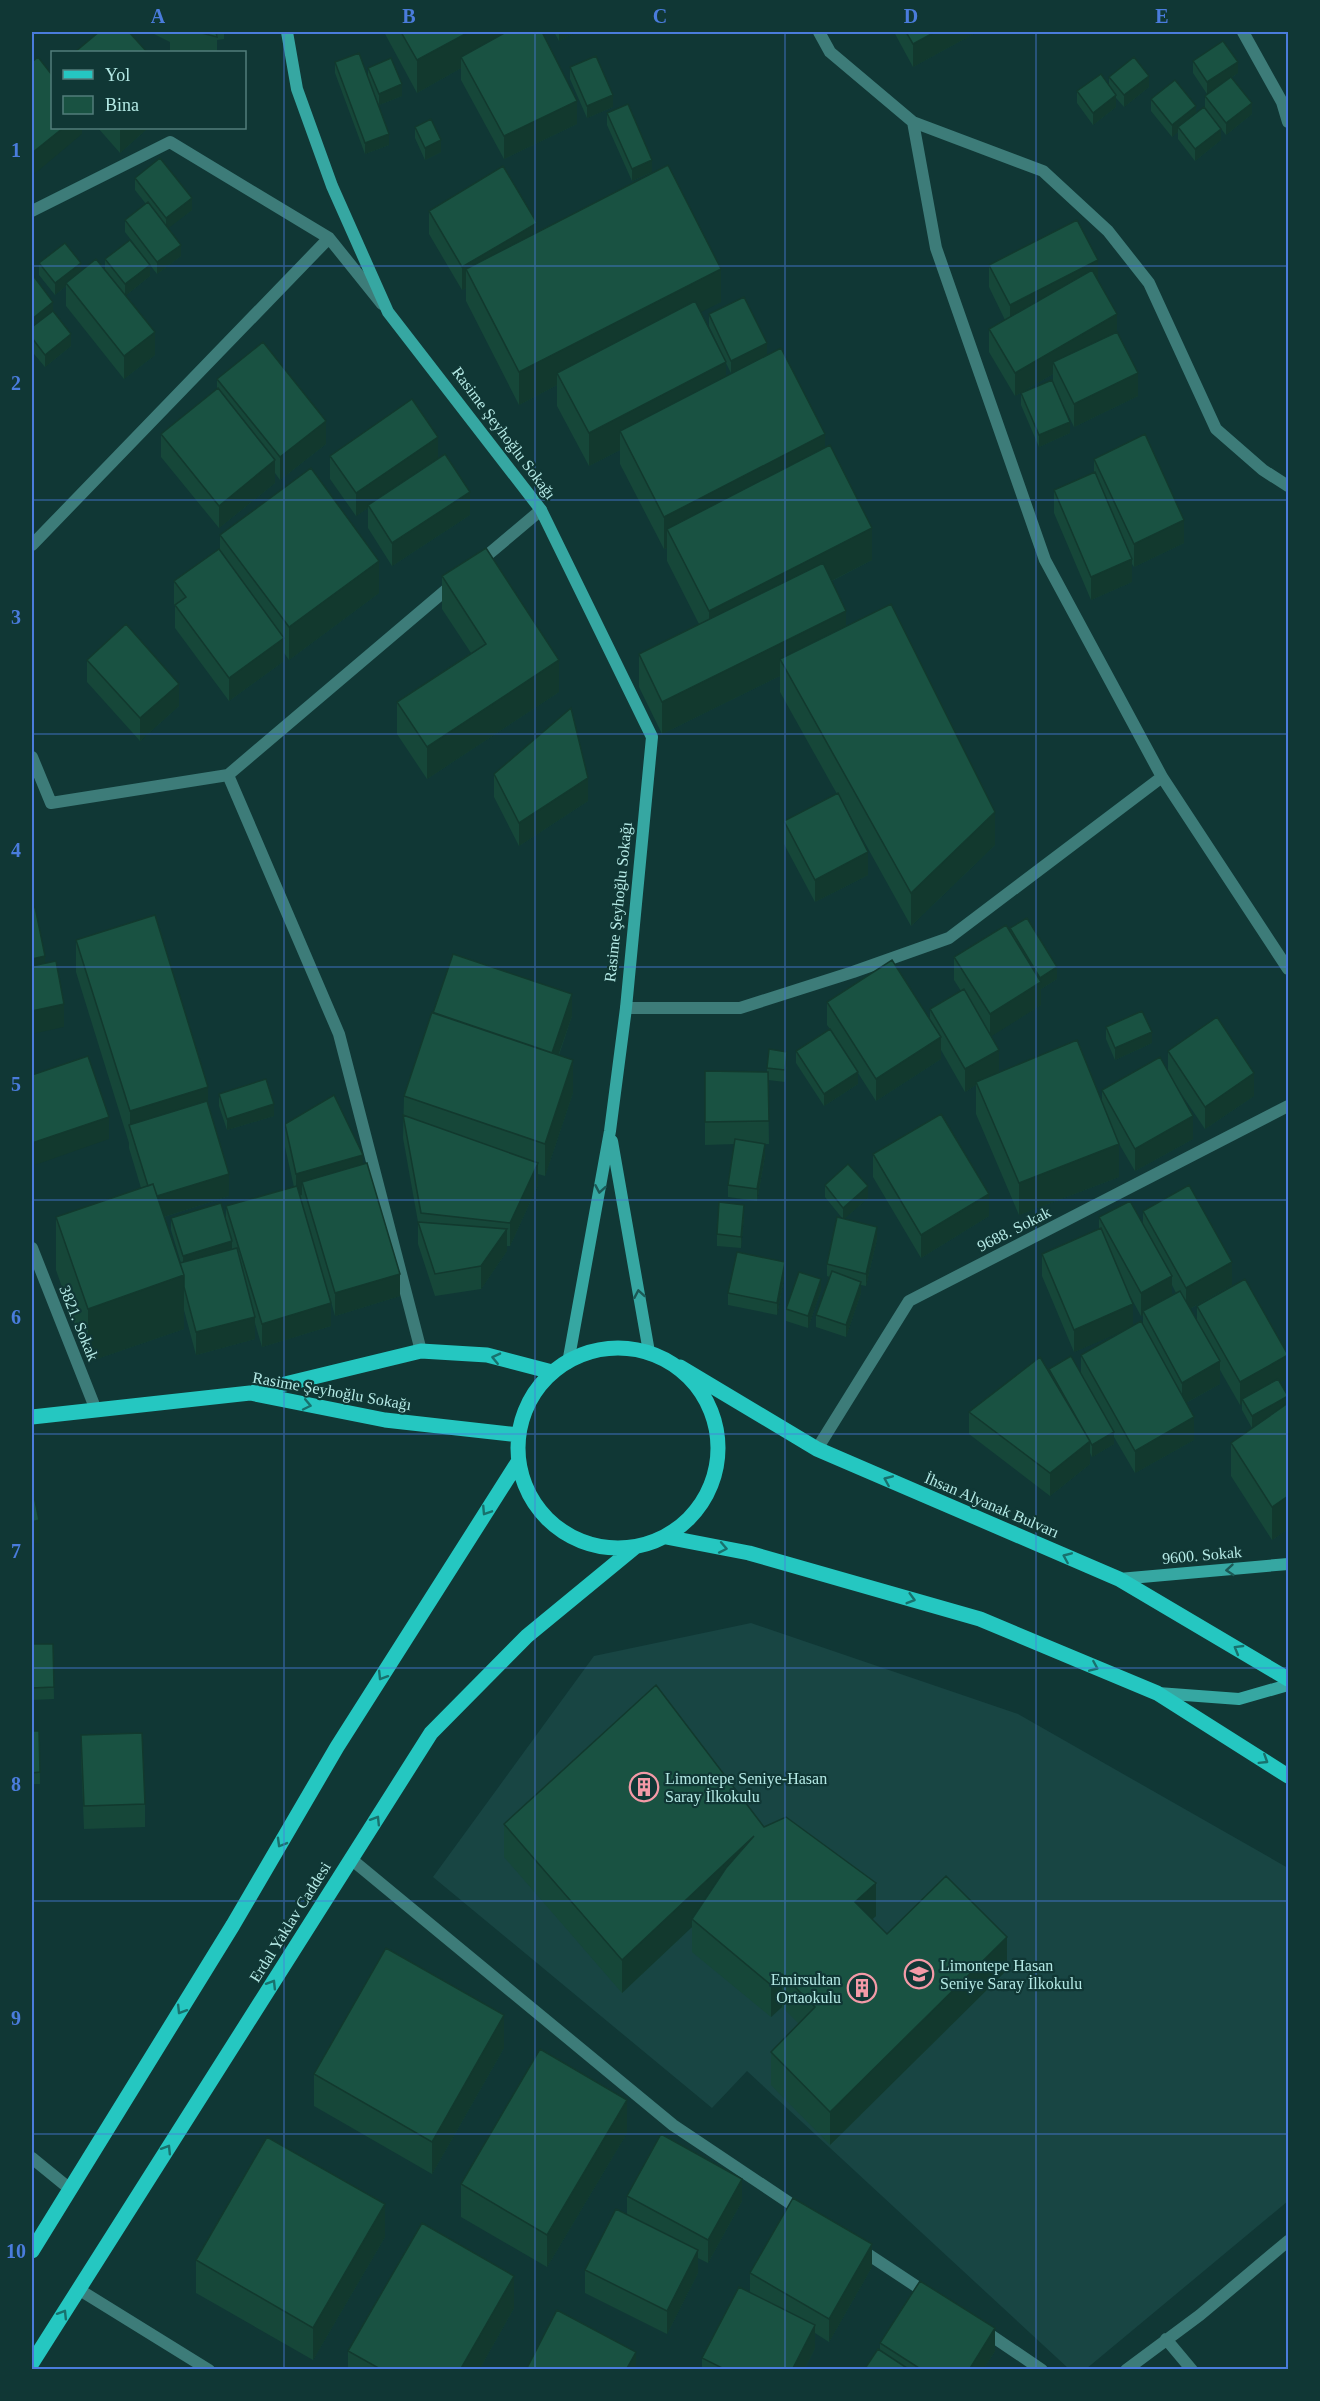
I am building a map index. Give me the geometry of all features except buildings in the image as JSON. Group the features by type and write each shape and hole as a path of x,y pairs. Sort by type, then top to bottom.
{"main road":[{"name":"Rasime Şeyhoğlu Sokağı","path":"287,32 297,89 332,186 388,312 541,510 652,737 626,1008 610,1131"},
{"path":"610,1131 649,1352"},
{"path":"568,1363 610,1131"},
{"path":"615,1347 649,1352 680,1367 702,1392 707,1402 716,1423 719,1456 711,1488 693,1517 666,1537 634,1548 602,1547 571,1538 546,1519 528,1493 518,1462 519,1428 531,1398 552,1372 582,1354 615,1347"},
{"path":"250,1393 421,1351 487,1355 552,1372"},
{"name":"İhsan Alyanak Bulvarı","path":"680,1367 817,1449 1119,1579 1288,1679"},
{"name":"Rasime Şeyhoğlu Sokağı","path":"32,1417 250,1393 385,1420 519,1435"},
{"path":"32,2251 226,1936 337,1747 518,1462"},
{"path":"666,1537 749,1553 980,1619 1156,1693 1288,1776"},
{"name":"Erdal Yaklav Caddesi","path":"32,2363 431,1733 527,1636 634,1548"},
{"name":"9600. Sokak","path":"1119,1579 1288,1564"},
{"path":"1156,1693 1239,1699 1288,1685"}],"street":[{"path":"819,32 830,52 914,122 1043,171 1108,231 1149,283 1216,429 1263,470 1288,486"},
{"path":"1244,32 1282,102 1288,122"},
{"path":"914,122 936,248 1045,560 1162,777 1288,969"},
{"path":"32,212 170,142 329,238 388,312"},
{"path":"32,545 329,238"},
{"path":"32,757 51,802 228,775 541,510"},
{"path":"228,775 339,1034 421,1351"},
{"path":"626,1008 740,1008 949,938 1162,777"},
{"name":"9688. Sokak","path":"817,1449 909,1301 1288,1106"},
{"name":"3821. Sokak","path":"32,1248 96,1410"},
{"path":"351,1859 673,2125 813,2218"},
{"path":"32,2158 70,2189"},
{"path":"1126,2370 1288,2241"},
{"path":"852,2244 942,2304"},
{"path":"78,2289 209,2370"},
{"path":"972,2323 1042,2370"},
{"path":"1167,2339 1192,2370"}],"shaded area":[{"name":"Limontepe Hasan Seniye Saray İlkokulu","path":"751,1623 1018,1714 1288,1868 1288,2201 1086,2369 1069,2369 747,2071 712,2108 433,1877 594,1656"}],"place":[{"name":"Limontepe Seniye-Hasan Saray İlkokulu","path":"644,1787"},
{"name":"Limontepe Hasan Seniye Saray İlkokulu","path":"919,1974"},
{"name":"Emirsultan Ortaokulu","path":"862,1988"}]}
